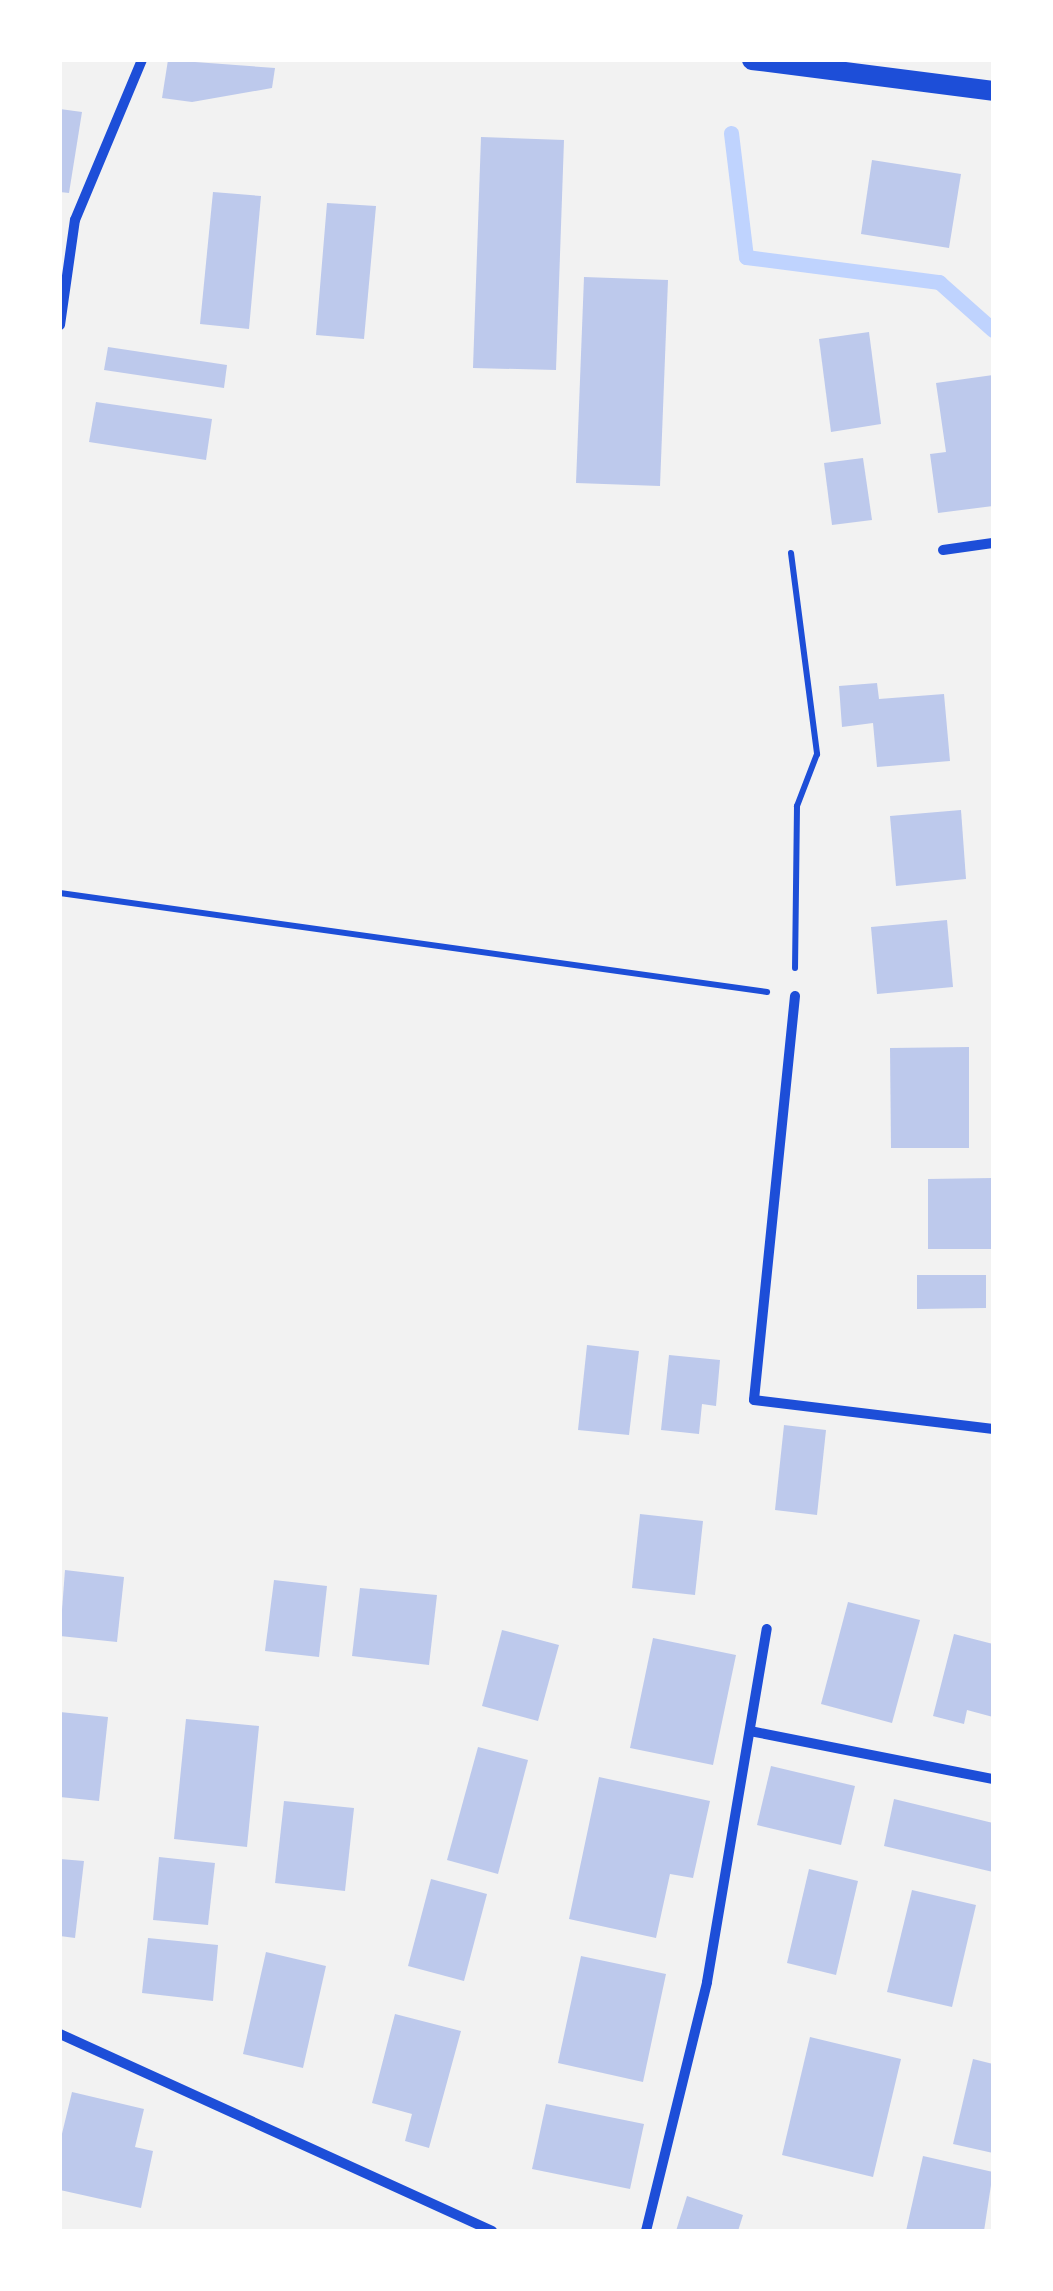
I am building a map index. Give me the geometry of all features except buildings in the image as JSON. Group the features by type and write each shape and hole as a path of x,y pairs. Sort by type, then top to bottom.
{"main road":[{"path":"752,60 993,91"}],"street":[{"path":"60,325 75,220 142,60"},
{"path":"943,550 993,544"},
{"path":"795,996 754,1400 993,1429"},
{"path":"646,2231 707,1982 768,1629"},
{"path":"750,1731 993,1779"},
{"path":"60,2034 492,2231"}],"path":[{"path":"60,892 795,996 797,806 817,754 792,552"}],"waterway":[{"path":"731,133 746,257 939,282 993,330"}]}
